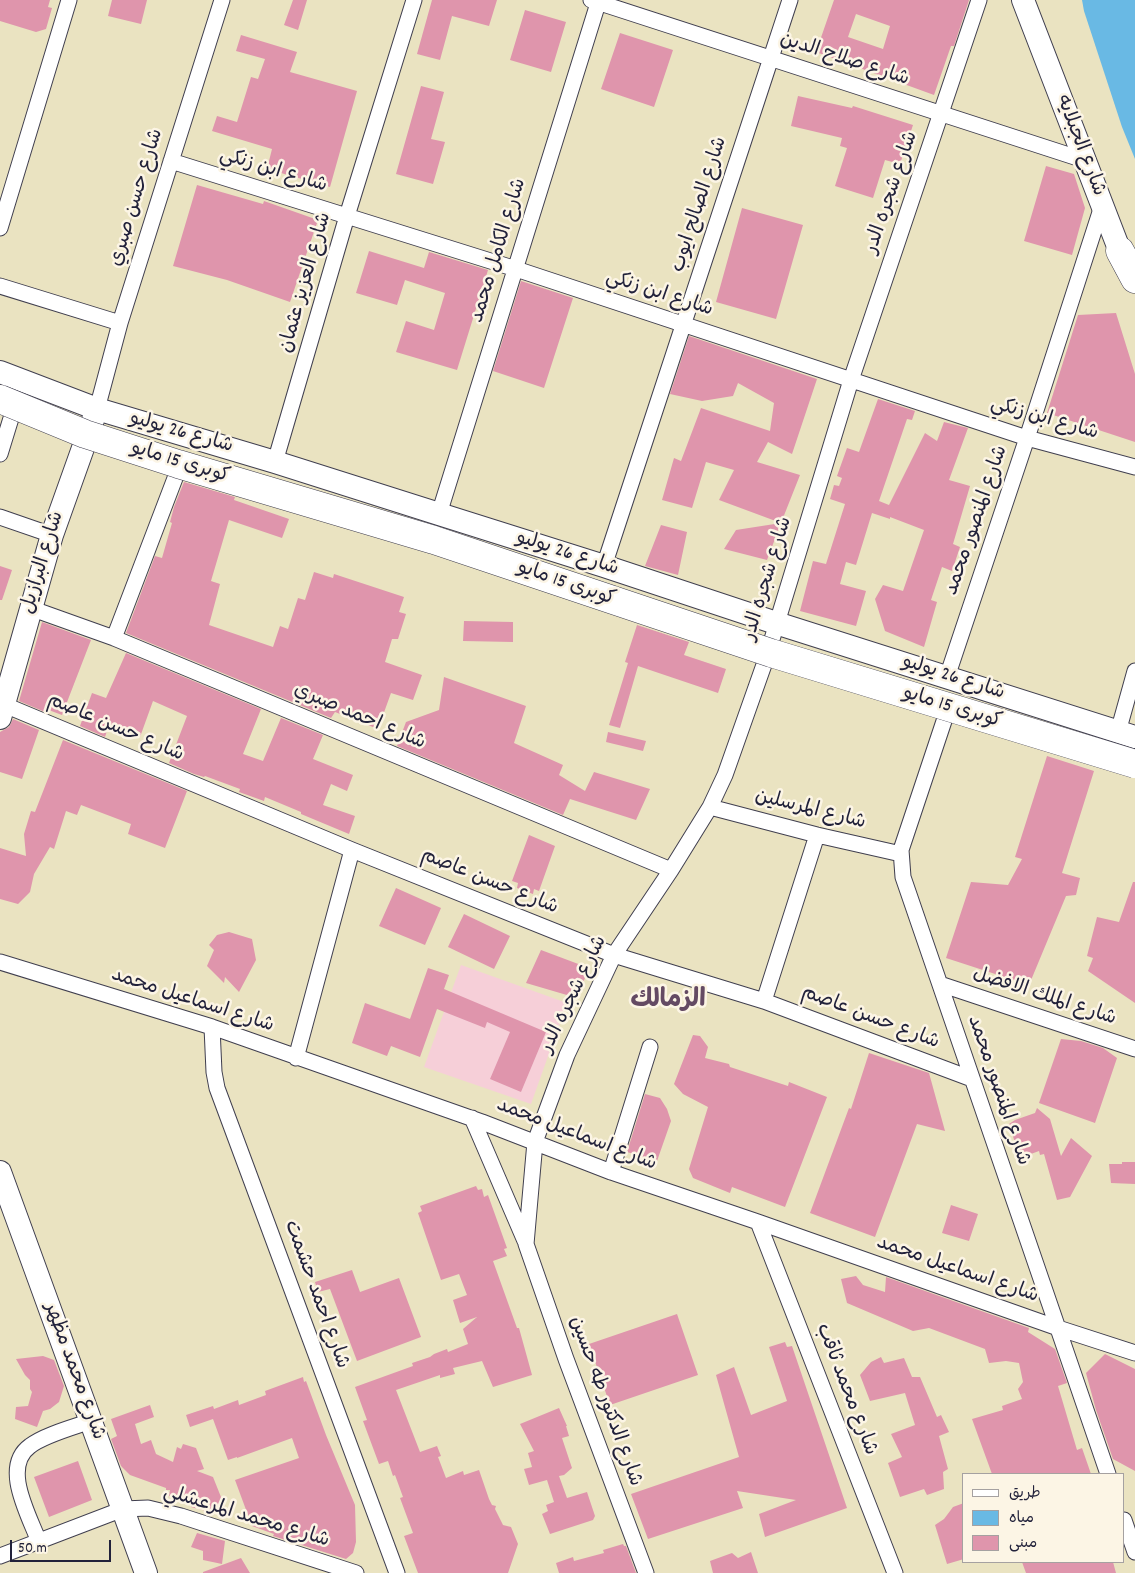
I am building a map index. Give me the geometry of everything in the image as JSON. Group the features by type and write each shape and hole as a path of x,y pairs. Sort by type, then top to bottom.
{"highway":[{"path":"1120,251 1135,279"},
{"name":"كوبرى 15 مايو","path":"0,386 88,419 437,526 774,639 1013,714 1129,740"},
{"name":"كوبرى 15 مايو","path":"4,408 178,464 434,540 771,653 1135,764"}],"street":[{"path":"0,228 70,0"},
{"name":"شارع حسن صبري","path":"97,409 120,323 222,0"},
{"name":"شارع العزيز عثمان","path":"275,462 414,0"},
{"name":"شارع الصالح ايوب","path":"604,566 790,0"},
{"name":"شارع شجره الدر","path":"535,1142 567,1055 614,954 671,870 710,807 725,775 766,659 851,380 979,0"},
{"name":"شارع الجبلايه","path":"1023,0 1135,291"},
{"name":"شارع صلاح الدين","path":"596,1 1084,160"},
{"name":"شارع الكامل محمد","path":"439,514 516,269 596,1"},
{"name":"شارع ابن زنكي","path":"171,161 516,269 1027,438 1135,467"},
{"name":"شارع المنصور محمد","path":"947,677 1102,206"},
{"path":"0,286 120,323"},
{"name":"شارع 26 يوليو","path":"0,372 97,409 275,462 604,566 947,677 1129,740"},
{"path":"0,454 4,408"},
{"name":"شارع 26 يوليو","path":"4,408 85,441 177,473 766,659 945,718 1135,776"},
{"name":"شارع البرازيل","path":"2,708 52,535 97,409"},
{"path":"114,638 177,473"},
{"path":"0,517 52,535"},
{"name":"شارع احمد صبري","path":"30,608 114,638 671,870"},
{"path":"1129,740 1135,671"},
{"name":"شارع حسن عاصم","path":"2,708 614,954 764,1001 972,1079"},
{"name":"شارع المنصور محمد","path":"945,718 905,836 901,854 903,877 1108,1473"},
{"name":"شارع المرسلين","path":"710,807 817,835 901,854"},
{"path":"764,1001 817,835"},
{"path":"296,1058 352,850"},
{"name":"شارع اسماعيل محمد","path":"0,962 212,1028 477,1120 610,1172 1135,1353"},
{"name":"شارع الملك الافضل","path":"940,984 1135,1049"},
{"name":"شارع احمد حشمت","path":"212,1028 214,1072 217,1088 397,1573"},
{"path":"610,1172 650,1048"},
{"name":"شارع الدكتور طه حسين","path":"477,1120 526,1244 566,1359 646,1573"},
{"name":"شارع الدكتور طه حسين","path":"526,1244 535,1142"},
{"name":"شارع محمد مظهر","path":"0,1172 7,1216 90,1421 146,1573"},
{"name":"شارع محمد ثاقب","path":"758,1222 895,1573"},
{"path":"39,1542 17,1484 17,1463 29,1446 90,1421"},
{"name":"شارع محمد المرعشلي","path":"0,1556 123,1509 148,1508 166,1511 356,1573"},
{"path":"1125,1522 1134,1542"}],"shaded area":[{"path":"461,965 567,1003 531,1104 424,1067"}],"water":[{"path":"1082,0 1135,0 1135,159 1122,127"}],"building":[{"path":"0,0 50,0 48,7 52,8 46,29 36,32 0,21"},
{"path":"112,0 147,0 141,24 108,16"},
{"path":"293,0 307,0 298,30 284,25"},
{"path":"432,0 497,0 489,26 452,16 440,60 417,54"},
{"path":"834,0 969,0 954,46 951,46 934,95 816,52","holes":["856,14 890,26 883,49 848,37"]},
{"path":"525,10 566,22 551,72 510,60"},
{"path":"620,33 673,50 654,107 601,89"},
{"path":"241,35 297,52 290,72 357,91 330,187 267,169 272,149 212,131 217,116 237,122 251,77 258,79 265,59 236,51"},
{"path":"421,86 444,92 431,139 445,142 433,184 396,174"},
{"path":"798,96 852,108 853,106 913,125 900,164 885,160 873,198 835,186 847,148 840,146 842,138 791,126"},
{"path":"1046,166 1074,174 1085,208 1072,255 1024,241"},
{"path":"197,185 263,204 264,201 318,220 290,302 227,280 173,266"},
{"path":"742,208 803,225 776,319 716,302"},
{"path":"369,251 424,268 429,252 488,270 457,370 396,352 406,321 434,330 445,293 405,280 397,305 356,293"},
{"path":"521,281 573,298 544,388 493,371"},
{"path":"1116,313 1135,374 1135,442 1047,413 1078,315"},
{"path":"689,336 817,379 792,454 768,442 757,462 800,475 781,523 719,500 734,470 706,462 692,508 662,500 674,458 681,461 701,408 770,431 774,403 738,383 733,396 702,401 670,394"},
{"path":"878,399 915,411 912,420 907,419 879,501 889,505 925,433 937,441 944,422 968,428 949,480 970,486 953,544 960,547 952,571 942,567 931,600 937,602 924,647 885,631 875,599 883,585 903,591 924,530 890,517 890,519 872,513 856,565 846,562 840,584 866,591 856,626 800,611 813,561 826,564 845,504 830,499 834,485 839,486 842,478 837,476 847,448 859,452"},
{"path":"184,482 235,497 234,500 289,519 282,538 229,520 211,581 220,584 209,625 273,647 280,626 288,629 298,598 305,600 314,572 333,578 334,574 404,597 399,612 406,614 398,639 392,639 385,662 422,675 413,700 391,693 378,729 335,712 331,718 126,633 155,556 162,558 172,523 170,522 174,507"},
{"path":"781,523 767,560 724,549 736,530"},
{"path":"661,525 687,532 678,575 645,566"},
{"path":"0,566 12,570 2,600 0,600"},
{"path":"464,621 513,622 513,642 463,641"},
{"path":"42,622 91,640 62,715 46,709 45,712 19,701"},
{"path":"637,625 689,642 684,655 726,669 718,693 638,666 620,728 609,725 628,663 625,662"},
{"path":"126,653 261,709 243,754 263,761 281,718 323,735 313,759 353,775 347,791 331,784 323,805 355,816 349,834 265,797 264,801 239,792 240,789 205,776 194,774 169,763 187,716 153,701 140,737 109,725 105,737 80,726 92,693 106,698"},
{"path":"444,677 526,706 514,743 563,765 559,775 585,791 594,772 650,789 636,820 570,799 563,815 397,746 406,722 439,710"},
{"path":"13,719 39,730 22,779 0,772 0,732 9,727"},
{"path":"608,732 646,741 643,751 606,742"},
{"path":"63,740 187,791 165,848 128,834 131,824 81,805 77,815 66,811 54,849 50,847 34,874 30,892 18,904 0,899 0,848 26,856 24,834 31,811 35,812"},
{"path":"1047,756 1094,771 1062,873 1080,878 1076,895 1066,896 1029,985 946,958 971,882 1008,885 1022,859 1015,857"},
{"path":"529,835 555,846 539,891 534,889 533,894 517,888 518,883 512,881"},
{"path":"1133,882 1135,882 1135,1003 1088,971 1093,958 1087,956 1097,917 1119,922"},
{"path":"396,888 441,908 425,945 379,926"},
{"path":"464,914 510,936 494,969 448,947"},
{"path":"229,932 252,939 256,960 239,992 225,977 224,983 207,966 214,950 209,945 217,935"},
{"path":"541,950 589,968 577,998 526,983"},
{"path":"428,968 449,975 444,989 546,1032 521,1092 490,1079 510,1032 487,1022 485,1028 437,1009 420,1057 391,1046 387,1056 352,1043 365,1003 410,1019"},
{"path":"693,1035 700,1036 708,1047 705,1058 729,1064 730,1067 788,1086 789,1082 827,1097 785,1207 732,1187 730,1193 693,1178 689,1169 708,1107 683,1094 674,1084"},
{"path":"1061,1039 1081,1041 1103,1048 1117,1058 1095,1123 1039,1103"},
{"path":"869,1053 929,1073 945,1131 917,1124 875,1237 810,1213 849,1108 851,1109"},
{"path":"645,1094 660,1098 667,1109 671,1121 657,1161 627,1152"},
{"path":"1037,1108 1050,1119 1061,1156 1071,1138 1092,1156 1070,1197 1057,1200 1044,1154 1040,1155 1039,1151 1020,1158 1009,1124 1035,1113"},
{"path":"1122,1162 1135,1162 1135,1184 1111,1183 1109,1164 1122,1164"},
{"path":"476,1186 478,1190 482,1189 484,1197 488,1195 507,1248 504,1249 507,1256 493,1261 517,1328 519,1328 532,1375 493,1387 482,1361 453,1368 455,1374 440,1378 440,1375 396,1390 420,1452 437,1446 441,1456 438,1457 446,1478 463,1471 464,1475 479,1470 492,1505 496,1506 495,1509 503,1525 511,1527 518,1544 508,1573 418,1573 404,1536 413,1533 400,1498 403,1497 388,1461 379,1464 363,1421 367,1420 355,1387 413,1366 412,1363 447,1349 448,1352 468,1344 463,1329 477,1317 460,1323 453,1300 467,1295 459,1274 441,1280 418,1213 422,1211 420,1206"},
{"path":"951,1205 978,1214 969,1241 942,1233"},
{"path":"352,1270 360,1292 399,1278 421,1337 357,1361 330,1289 318,1292 315,1282"},
{"path":"856,1276 863,1285 885,1292 886,1277 1029,1328 1028,1332 1055,1349 1067,1383 1058,1386 1077,1450 1082,1448 1091,1473 992,1473 972,1419 1003,1410 1002,1406 1022,1399 1018,1389 1023,1382 1019,1363 1006,1361 989,1363 985,1349 929,1328 913,1331 847,1303 841,1279"},
{"path":"677,1314 698,1375 610,1405 589,1344"},
{"path":"785,1342 787,1347 792,1346 847,1508 765,1537 759,1514 796,1500 737,1491 743,1508 648,1539 631,1494 739,1457 716,1375 734,1367 751,1415 787,1401 769,1347"},
{"path":"1105,1354 1135,1369 1135,1471 1113,1459 1096,1410 1086,1373"},
{"path":"43,1356 54,1360 64,1386 59,1402 50,1409 43,1411 37,1427 15,1419 16,1407 28,1406 32,1392 30,1380 16,1359"},
{"path":"881,1357 884,1363 904,1358 912,1377 920,1377 937,1417 941,1415 949,1432 939,1436 948,1469 943,1472 944,1489 927,1495 924,1489 900,1497 888,1463 902,1457 891,1434 915,1425 905,1393 870,1401 860,1375 871,1362"},
{"path":"303,1377 355,1505 356,1542 353,1553 346,1559 273,1536 274,1534 252,1526 235,1480 299,1458 292,1438 228,1460 213,1419 190,1427 186,1415 213,1406 214,1409 238,1400 239,1405 266,1395 265,1391"},
{"path":"150,1405 154,1417 135,1424 141,1444 151,1440 156,1454 173,1462 177,1447 181,1449 183,1444 196,1448 204,1469 197,1471 213,1477 229,1517 191,1507 192,1503 169,1496 170,1490 130,1475 121,1466 111,1439 117,1436 111,1419"},
{"path":"559,1408 567,1426 569,1436 562,1438 572,1468 564,1475 559,1476 567,1498 587,1492 595,1516 593,1520 550,1534 542,1514 548,1511 546,1505 554,1502 547,1480 529,1485 524,1469 532,1467 528,1453 534,1451 520,1424"},
{"path":"78,1461 92,1500 49,1517 34,1477"},
{"path":"962,1504 962,1560 947,1564 935,1525 944,1519 953,1507"},
{"path":"197,1533 225,1541 222,1564 203,1560 203,1551 191,1547"},
{"path":"623,1544 626,1546 636,1573 559,1573 556,1563 573,1557 574,1561 604,1553 603,1550"},
{"path":"751,1552 758,1573 713,1573 710,1561 732,1553 738,1558"},
{"path":"241,1558 250,1573 203,1573 203,1572"},
{"path":"1022,1563 1113,1563 1116,1573 1026,1573"}],"district":[{"name":"الزمالك","path":"668,1003"}]}
